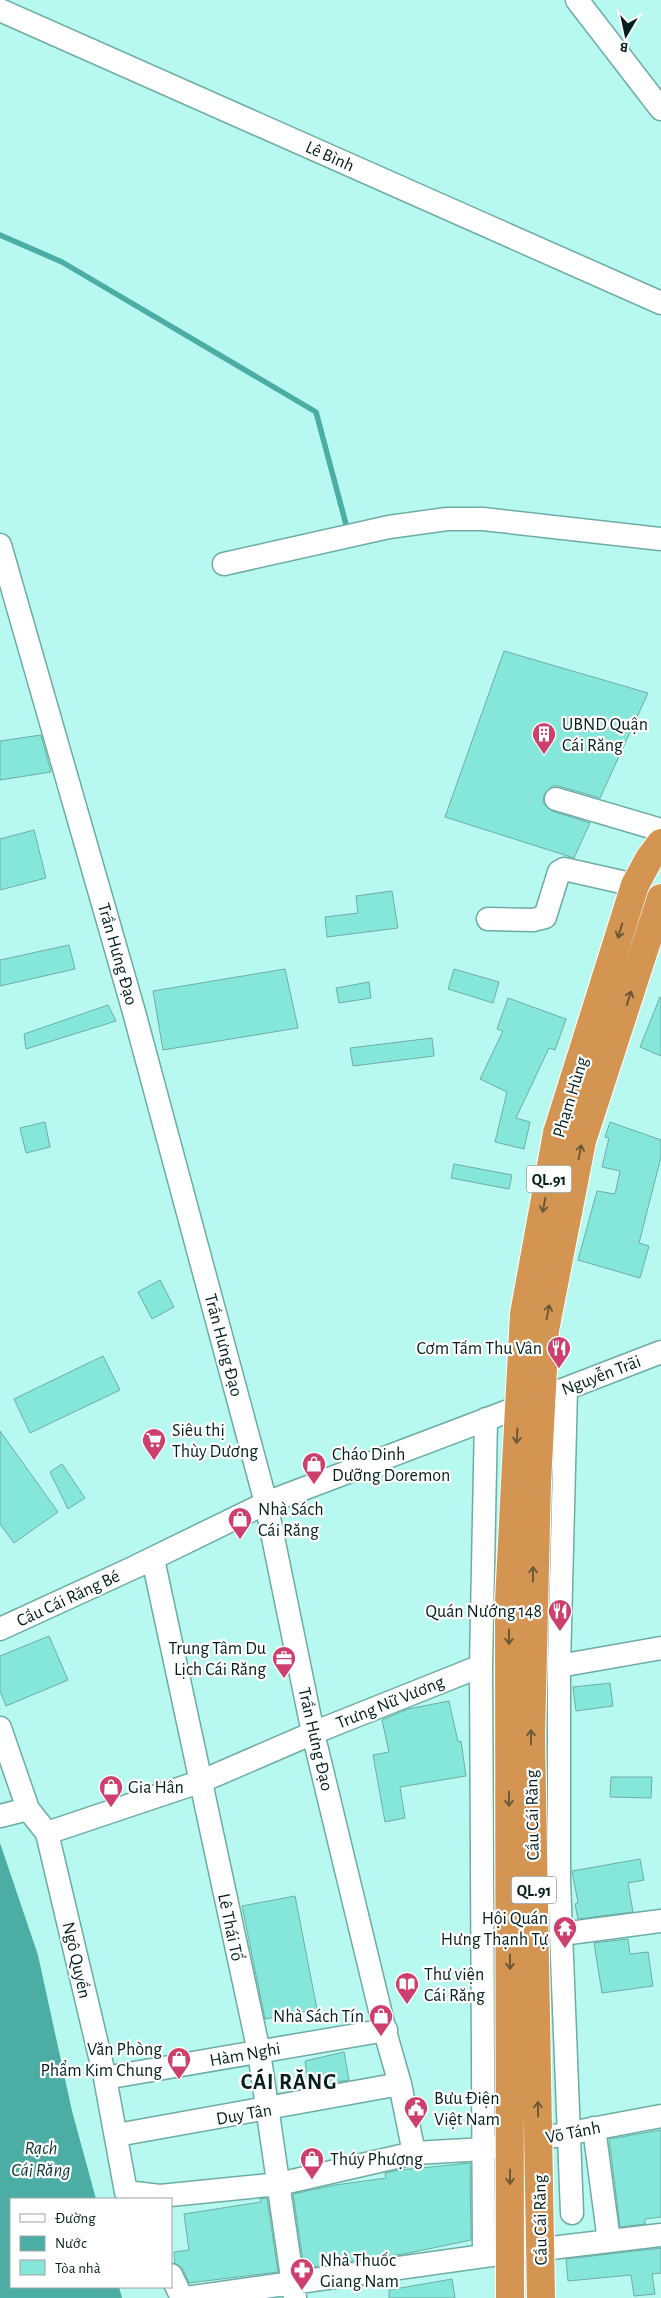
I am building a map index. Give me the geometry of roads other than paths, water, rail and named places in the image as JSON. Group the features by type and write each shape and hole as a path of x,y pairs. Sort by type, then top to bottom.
{"highway":[{"name":"Phạm Hùng","path":"542,1398 524,1314 557,1133 635,885 649,858 661,842"},
{"path":"635,885 661,892"},
{"name":"Phạm Hùng","path":"526,1483 542,1398 545,1330 582,1141 661,898"},
{"name":"Cầu Cái Răng","path":"510,2298 509,1602 526,1483"},
{"name":"Cầu Cái Răng","path":"526,1483 541,2298"}],"street":[{"path":"577,0 661,109"},
{"name":"Lê Bình","path":"0,10 661,302"},
{"path":"224,564 389,527 447,519 483,519 661,539"},
{"name":"Trần Hưng Đạo","path":"0,544 134,1012 266,1503 313,1733 400,2084 414,2153"},
{"path":"556,799 661,830"},
{"path":"488,919 533,920 544,916 559,872 564,869 635,885"},
{"name":"Nguyễn Trãi","path":"144,1563 266,1503 661,1352"},
{"path":"542,1398 559,1666 559,1881 572,2213"},
{"path":"484,2256 485,2149 480,1666 486,1419"},
{"name":"Cầu Cái Răng Bé","path":"0,1629 144,1563"},
{"name":"Lê Thái Tổ","path":"144,1563 202,1781 234,1942 259,2052 294,2290"},
{"path":"559,1666 661,1648"},
{"name":"Trưng Nữ Vương","path":"47,1833 202,1781 313,1733 480,1666"},
{"name":"Ngô Quyền","path":"0,1728 12,1813 47,1833 105,2078 128,2196"},
{"path":"562,1934 661,1921"},
{"name":"Hàm Nghi","path":"105,2078 386,2030"},
{"name":"Duy Tân","path":"117,2135 267,2110 400,2084"},
{"name":"Võ Tánh","path":"128,2196 160,2196 279,2184 414,2153 485,2149 661,2116"},
{"path":"594,2128 609,2241"},
{"path":"186,2298 294,2290 484,2256 661,2236"},
{"path":"172,2277 182,2298"}],"water":[{"name":"Rạch Cái Răng","path":"0,1843 38,1955 72,2111 96,2198 10,2198 10,2288 119,2288 122,2298 0,2298"}],"waterway":[{"path":"0,235 62,262 316,412 347,528"}],"place":[{"name":"UBND Quận Cái Răng","path":"544,755"},
{"name":"Cơm Tấm Thu Vân","path":"559,1369"},
{"name":"Siêu thị Thùy Dương","path":"154,1461"},
{"name":"Cháo Dinh Dưỡng Doremon","path":"314,1485"},
{"name":"Nhà Sách Cái Răng","path":"240,1540"},
{"name":"Quán Nướng 148","path":"560,1632"},
{"name":"Trung Tâm Du Lịch Cái Răng","path":"284,1679"},
{"name":"Gia Hân","path":"111,1808"},
{"name":"Hội Quán Hưng Thạnh Tự","path":"565,1949"},
{"name":"Thư viện Cái Răng","path":"407,2005"},
{"name":"Nhà Sách Tín","path":"381,2037"},
{"name":"Văn Phòng Phẩm Kim Chung","path":"179,2080"},
{"name":"Bưu Điện Việt Nam","path":"416,2129"},
{"name":"Thúy Phượng","path":"312,2180"},
{"name":"Nhà Thuốc Giang Nam","path":"302,2291"}],"district":[{"name":"CÁI RĂNG","path":"289,2081"}]}
